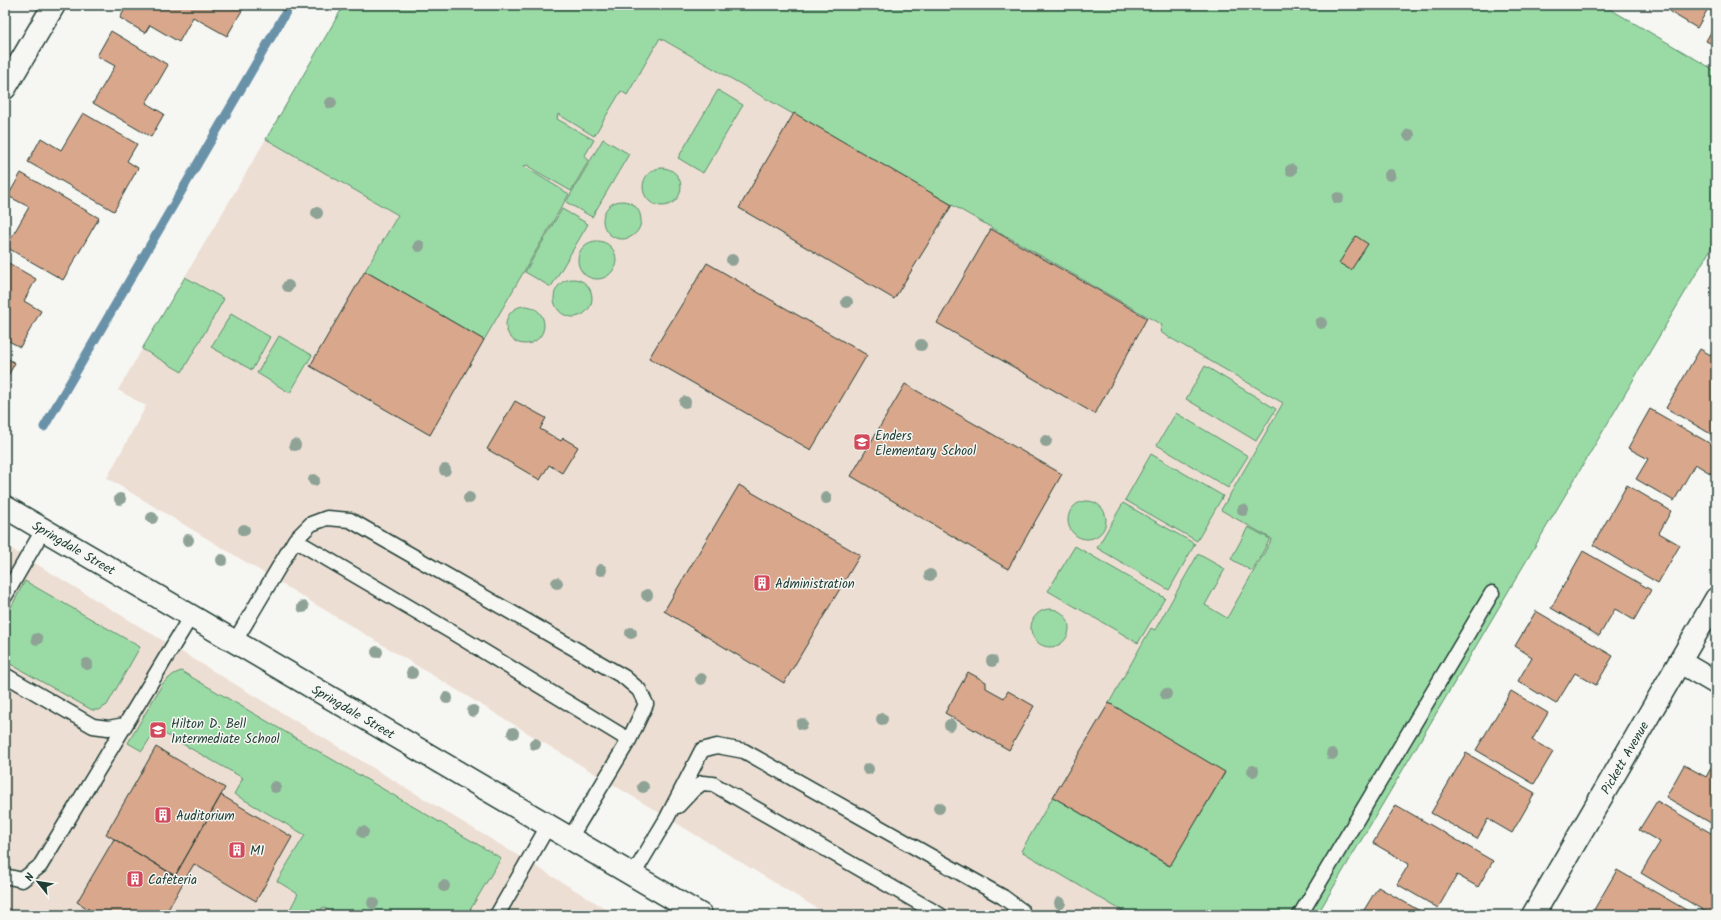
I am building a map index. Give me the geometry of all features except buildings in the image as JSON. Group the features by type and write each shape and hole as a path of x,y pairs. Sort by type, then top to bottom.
{"street":[{"path":"5,88 54,5"},
{"name":"Springdale Street","path":"5,507 701,915"},
{"name":"Pickett Avenue","path":"1533,915 1716,599"},
{"path":"1680,662 1716,683"}],"lane":[{"path":"234,641 295,540 311,524 327,518 350,520 624,677 639,690 646,704 629,740 570,838"},
{"path":"5,596 43,530"},
{"path":"295,540 456,634 629,740"},
{"path":"1300,915 1492,593"},
{"path":"5,876 22,880 40,866 191,616"},
{"path":"5,675 93,726 108,728 125,725"},
{"path":"633,874 667,818 702,750 717,746 744,751 1002,897 1022,911 1024,915"},
{"path":"667,818 693,790 702,783 713,784 940,915"},
{"path":"497,915 548,826"},
{"path":"508,897 507,910 510,915"}],"shaded area":[{"name":"Enders Elementary School","path":"345,5 1603,5 1716,71 1716,240 1317,915 828,915 107,478 146,406 118,390"},
{"name":"Hilton D. Bell Intermediate School","path":"5,545 616,915 5,915"}],"green space":[{"path":"344,5 1603,5 1716,71 1716,240 1317,915 1129,915 1021,851 1053,797 1169,866 1225,773 1109,703 1151,628 1155,630 1198,554 1225,569 1205,605 1227,618 1272,539 1221,510 1283,403 1160,332 1162,325 660,38 627,95 621,91 594,136 558,114 557,119 594,140 584,157 589,160 571,191 529,167 529,165 523,166 569,194 484,340 365,271 398,215 266,139"},
{"path":"718,90 743,105 703,173 678,158"},
{"path":"603,139 629,154 592,217 566,202"},
{"path":"658,168 666,168 676,173 680,180 680,194 676,201 666,206 658,206 648,201 646,198 643,191 643,183 648,173 651,171"},
{"path":"618,201 626,201 636,206 640,213 640,227 636,234 626,239 618,239 608,234 606,231 603,224 603,216 608,206 611,204"},
{"path":"562,209 588,224 551,287 525,272"},
{"path":"593,241 601,241 608,244 613,249 616,260 613,271 608,276 601,279 593,279 586,276 581,271 578,264 578,256 581,249 586,244"},
{"path":"185,277 224,299 182,372 142,349"},
{"path":"569,279 577,279 587,284 591,291 591,305 587,312 577,317 569,317 559,312 557,309 554,302 554,294 559,284 562,282"},
{"path":"521,306 529,306 536,309 541,314 544,325 541,336 536,341 529,344 521,344 514,341 509,336 506,329 506,321 509,314 514,309"},
{"path":"231,314 270,337 252,370 211,347"},
{"path":"279,336 312,355 290,393 257,373"},
{"path":"1205,366 1276,409 1256,441 1186,399"},
{"path":"1176,413 1248,456 1228,488 1157,445"},
{"path":"1151,454 1223,496 1197,541 1125,500"},
{"path":"1083,501 1091,501 1101,506 1105,513 1105,527 1101,534 1091,539 1083,539 1073,534 1071,531 1068,524 1068,516 1073,506 1076,504"},
{"path":"1123,503 1195,544 1169,590 1097,548"},
{"path":"1248,527 1270,539 1252,571 1231,559"},
{"path":"1075,546 1165,598 1138,643 1048,591"},
{"path":"25,581 140,647 107,705 99,710 92,710 5,661 5,618"},
{"path":"1046,609 1054,609 1064,614 1068,621 1068,635 1064,642 1054,647 1046,647 1036,642 1034,639 1031,632 1031,624 1036,614 1039,612"},
{"path":"181,671 501,858 467,915 336,915 323,907 318,915 287,915 298,894 277,881 305,835 234,794 243,778 156,729 142,751 128,743 163,683 174,674"}],"waterway":[{"path":"44,427 290,5"}],"place":[{"name":"Enders Elementary School","path":"862,442"},
{"name":"Administration","path":"762,583"},
{"name":"Hilton D. Bell Intermediate School","path":"158,730"},
{"name":"Auditorium","path":"163,815"},
{"name":"M1","path":"237,850"},
{"name":"Cafeteria","path":"135,879"}]}
